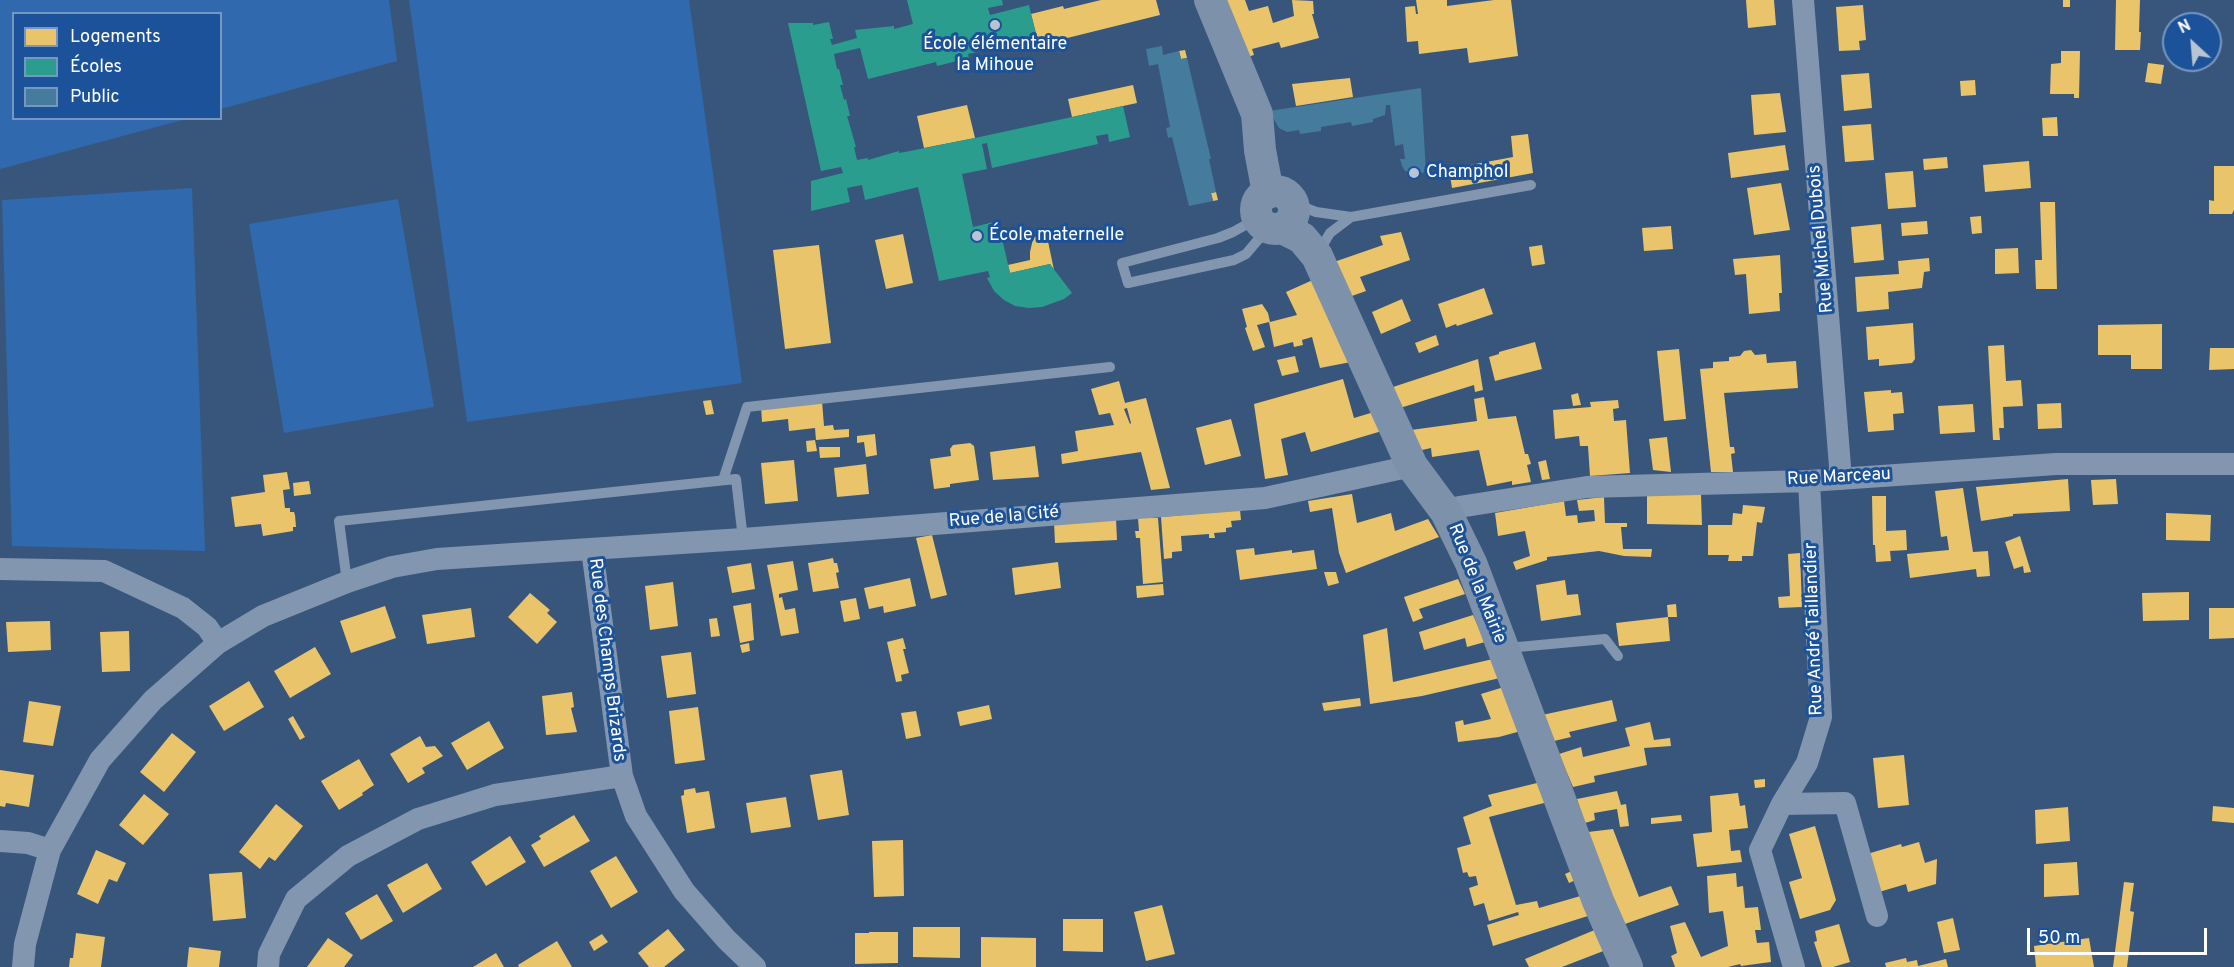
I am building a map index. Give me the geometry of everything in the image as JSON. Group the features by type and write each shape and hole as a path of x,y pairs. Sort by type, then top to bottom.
{"street":[{"path":"1210,0 1257,114 1260,150 1274,214"},
{"name":"Rue Michel Dubois","path":"1803,0 1841,479"},
{"name":"Rue de la Mairie","path":"1274,214 1302,238 1317,256 1412,466 1446,512 1471,562 1598,901 1627,967"},
{"name":"Rue Marceau","path":"1446,512 1459,507 1587,487 1809,481 2056,464 2234,464"},
{"name":"Rue de la Cité","path":"592,549 1265,498 1412,466"},
{"name":"Rue André Taillandier","path":"1794,967 1760,850 1782,804 1806,763 1821,717 1809,481"},
{"name":"Rue des Champs Brizards","path":"23,967 25,944 51,850 100,760 153,700 218,643 263,616 347,582 392,567 437,559 592,549 622,777 636,816 684,891 726,939 755,967"},
{"path":"0,569 104,571 183,608 207,627 218,643"},
{"path":"268,967 269,954 296,898 348,856 418,819 495,795 622,777"},
{"path":"1782,804 1845,803 1877,916"},
{"path":"0,841 28,843 51,850"}],"lane":[{"path":"1274,214 1246,254 1234,260 1128,283 1122,263 1218,238 1274,214 1316,212 1351,217 1531,185"},
{"path":"1317,256 1330,233 1351,217"},
{"path":"723,480 747,407 1110,367"},
{"path":"347,582 339,521 736,478 743,539"},
{"path":"1502,648 1605,639 1618,656"}],"shaded area":[{"path":"0,0 389,0 397,61 222,109 222,12 12,12 12,120 182,120 0,169"},
{"path":"409,0 689,0 742,383 467,422"},
{"path":"192,188 205,551 12,546 2,200"},
{"path":"398,199 434,407 284,433 249,224"}],"building: Logements":[{"path":"1101,0 1156,0 1160,15 1039,45 1031,14"},
{"path":"1221,0 1245,0 1249,11 1268,6 1273,23 1294,16 1292,0 1313,1 1314,14 1312,14 1319,38 1281,48 1279,42 1252,49 1254,55 1247,57"},
{"path":"1416,0 1447,0 1447,6 1511,0 1518,56 1469,63 1467,48 1419,54 1418,41 1407,42 1405,7 1415,6 1416,14 1418,14"},
{"path":"1746,0 1774,0 1776,25 1748,28"},
{"path":"2063,0 2070,0 2070,7 2063,7"},
{"path":"2116,0 2140,0 2140,50 2115,50"},
{"path":"1863,5 1866,40 1859,41 1860,50 1839,51 1836,7"},
{"path":"1185,50 1187,58 1181,59 1179,51"},
{"path":"2061,51 2080,51 2079,98 2074,98 2074,94 2050,94 2051,64 2061,63"},
{"path":"2148,63 2162,65 2161,84 2145,82"},
{"path":"1869,73 1872,108 1844,111 1841,75"},
{"path":"1350,78 1353,97 1296,106 1292,84"},
{"path":"1975,80 1976,95 1961,96 1960,81"},
{"path":"1133,85 1137,103 1072,117 1068,99"},
{"path":"1780,93 1786,132 1754,135 1751,95"},
{"path":"967,105 975,138 924,148 917,116"},
{"path":"2057,117 2058,136 2043,136 2042,118"},
{"path":"1871,124 1874,160 1845,162 1842,126"},
{"path":"1528,134 1533,173 1452,188 1449,169 1513,157 1511,136"},
{"path":"1785,145 1789,170 1731,178 1728,153"},
{"path":"1947,157 1948,168 1924,170 1923,159"},
{"path":"2029,161 2031,188 1985,192 1983,165"},
{"path":"2214,166 2234,166 2234,210 2232,214 2209,214 2209,200 2214,201"},
{"path":"1913,171 1916,207 1888,209 1885,173"},
{"path":"1781,183 1790,230 1754,235 1747,188"},
{"path":"1216,192 1218,200 1213,201 1211,193"},
{"path":"2040,202 2055,202 2057,289 2036,289 2035,260 2042,260"},
{"path":"1981,216 1982,233 1972,234 1970,217"},
{"path":"1927,221 1928,234 1902,236 1901,223"},
{"path":"1881,224 1884,260 1854,263 1851,227"},
{"path":"1671,226 1673,249 1644,251 1642,228"},
{"path":"1045,227 1054,270 1050,264 1010,273 1008,265 1030,260 1033,239"},
{"path":"1401,232 1410,260 1360,277 1366,291 1349,297 1334,262 1383,245 1380,236"},
{"path":"903,234 913,283 886,289 875,240"},
{"path":"819,245 831,343 785,349 773,250"},
{"path":"1542,245 1545,264 1532,266 1529,247"},
{"path":"2018,248 2019,273 1995,274 1995,249"},
{"path":"1780,255 1782,293 1779,293 1780,311 1749,314 1746,274 1735,275 1733,259"},
{"path":"1929,258 1930,271 1924,272 1922,288 1888,292 1889,309 1857,312 1855,277 1899,274 1898,261"},
{"path":"1315,279 1351,362 1320,368 1312,337 1302,340 1303,345 1294,347 1293,342 1274,347 1269,322 1257,325 1265,347 1253,351 1245,328 1247,327 1242,309 1262,304 1268,313 1270,322 1297,315 1286,292"},
{"path":"1484,288 1493,314 1446,328 1438,304"},
{"path":"1402,299 1411,321 1381,334 1372,312"},
{"path":"1913,323 1915,359 1912,363 1879,366 1879,359 1868,360 1866,327"},
{"path":"2162,324 2162,369 2131,369 2131,355 2098,355 2098,325"},
{"path":"1436,335 1439,345 1419,353 1415,343"},
{"path":"1535,342 1542,369 1495,381 1489,357"},
{"path":"2004,345 2006,381 2021,380 2023,406 2003,407 2004,428 1999,428 2000,440 1993,440 1988,346"},
{"path":"2210,348 2234,348 2234,369 2209,370"},
{"path":"1679,349 1686,419 1664,421 1657,351"},
{"path":"1751,350 1755,355 1766,354 1767,363 1796,361 1798,388 1724,393 1730,447 1734,447 1735,453 1731,454 1733,472 1711,472 1700,369 1713,368 1713,362 1729,361 1729,357 1740,356 1744,351"},
{"path":"1295,356 1299,372 1282,376 1277,360"},
{"path":"1478,359 1483,390 1475,392 1474,385 1400,408 1390,388"},
{"path":"1343,379 1354,418 1374,412 1382,431 1311,452 1305,432 1281,439 1288,475 1265,479 1254,404"},
{"path":"1119,381 1125,403 1146,398 1170,488 1151,490 1141,452 1062,464 1061,454 1078,451 1075,431 1114,425 1110,413 1099,415 1091,389","holes":["1127,408 1130,424 1124,409"]},
{"path":"1891,390 1891,393 1902,392 1904,413 1893,414 1894,430 1868,432 1864,392"},
{"path":"1578,393 1581,405 1573,406 1571,395"},
{"path":"1484,397 1488,419 1516,416 1525,454 1528,454 1531,464 1527,465 1531,482 1512,485 1512,481 1487,486 1479,450 1432,457 1431,448 1422,450 1411,430 1477,421 1474,399"},
{"path":"711,400 714,414 706,415 703,401"},
{"path":"1618,400 1619,408 1613,409 1614,421 1626,420 1630,473 1590,476 1588,446 1580,446 1579,436 1555,439 1553,410 1591,407 1590,402"},
{"path":"822,401 824,426 833,425 834,430 849,429 849,437 816,440 815,428 789,431 788,419 762,422 761,406"},
{"path":"2061,403 2062,428 2038,429 2037,404"},
{"path":"1973,404 1975,432 1940,434 1938,406"},
{"path":"1231,419 1241,456 1205,465 1196,428"},
{"path":"875,434 877,455 866,457 864,442 857,443 857,436"},
{"path":"1667,437 1671,472 1653,470 1649,439"},
{"path":"815,440 817,451 807,452 806,441"},
{"path":"970,443 974,446 979,480 934,489 930,459 951,456 950,449 953,445"},
{"path":"1035,446 1039,477 993,480 990,452"},
{"path":"819,447 840,447 840,457 820,458"},
{"path":"794,460 798,501 765,504 761,463"},
{"path":"1546,460 1550,479 1542,480 1538,462"},
{"path":"866,464 869,494 837,497 834,468"},
{"path":"287,472 290,489 283,490 285,508 290,508 290,512 294,512 295,515 296,527 293,527 293,531 263,536 261,524 235,527 231,497 265,492 263,475"},
{"path":"2068,479 2070,511 2013,514 2013,516 1981,521 1976,487"},
{"path":"2116,479 2118,504 2093,505 2091,480"},
{"path":"309,481 311,494 294,496 293,483"},
{"path":"1963,488 1973,552 1988,551 1990,576 1977,577 1976,569 1910,578 1907,554 1949,550 1947,536 1941,537 1935,491"},
{"path":"1352,494 1357,523 1391,513 1395,531 1428,519 1439,537 1346,573 1339,553 1332,508 1310,512 1308,501"},
{"path":"1647,494 1701,494 1702,525 1647,524"},
{"path":"1872,496 1886,496 1886,531 1906,530 1907,550 1890,551 1891,561 1876,562 1875,545 1873,545"},
{"path":"1604,497 1605,523 1627,523 1627,527 1621,527 1623,549 1652,549 1651,557 1624,556 1599,551 1547,557 1547,560 1516,570 1513,562 1530,556 1525,531 1498,536 1495,513 1564,501 1566,516 1577,515 1578,523 1595,521 1594,510 1579,511 1577,500"},
{"path":"1743,505 1765,507 1762,523 1757,522 1753,556 1742,556 1742,561 1728,561 1729,555 1708,555 1708,525 1732,525 1733,513 1742,514"},
{"path":"1240,510 1241,520 1231,521 1232,527 1226,528 1226,532 1214,533 1215,538 1209,538 1209,534 1181,536 1182,551 1172,552 1172,558 1164,559 1161,517"},
{"path":"2166,513 2211,515 2210,541 2166,540"},
{"path":"1138,518 1158,518 1163,582 1143,584 1140,538 1136,538 1135,531 1139,531"},
{"path":"1116,519 1117,540 1055,543 1054,522"},
{"path":"932,535 947,595 931,599 916,538"},
{"path":"2020,536 2031,572 2024,573 2023,566 2014,569 2005,542"},
{"path":"1254,548 1255,555 1292,550 1292,553 1314,550 1317,569 1240,580 1236,550"},
{"path":"1800,553 1802,607 1779,608 1778,597 1790,596 1788,554"},
{"path":"833,558 839,572 836,573 839,588 813,592 808,563"},
{"path":"793,561 798,590 779,594 779,598 782,597 785,610 795,608 799,633 781,636 767,565"},
{"path":"1058,562 1061,588 1015,595 1012,568"},
{"path":"751,563 755,589 732,593 727,567"},
{"path":"1324,572 1336,572 1339,583 1328,586"},
{"path":"910,578 916,606 884,613 883,606 869,609 864,588"},
{"path":"1458,579 1465,594 1419,609 1423,618 1413,622 1404,597"},
{"path":"1565,580 1567,595 1578,594 1581,615 1541,621 1536,585"},
{"path":"673,582 678,626 650,630 645,586"},
{"path":"1163,584 1164,595 1137,598 1136,586"},
{"path":"2189,592 2189,620 2143,621 2142,593"},
{"path":"530,593 550,610 547,613 557,622 537,644 508,617"},
{"path":"856,598 860,619 844,622 840,601"},
{"path":"751,603 754,640 740,643 733,606"},
{"path":"1676,604 1677,617 1668,617 1667,605"},
{"path":"385,606 396,638 351,653 340,621"},
{"path":"471,608 475,637 427,644 422,615"},
{"path":"2209,608 2234,608 2234,638 2209,639"},
{"path":"1473,615 1485,642 1467,647 1465,638 1424,650 1419,632"},
{"path":"1668,617 1670,641 1619,646 1616,623"},
{"path":"717,618 720,636 711,637 709,619"},
{"path":"50,621 51,650 8,652 6,622"},
{"path":"1387,628 1393,682 1493,659 1500,678 1422,696 1370,704 1363,635"},
{"path":"129,631 130,671 102,672 100,632"},
{"path":"903,638 906,649 903,649 909,673 901,675 902,681 896,682 887,642"},
{"path":"749,643 750,651 742,653 740,645"},
{"path":"315,647 331,674 290,698 274,671"},
{"path":"691,652 696,694 667,698 661,656"},
{"path":"249,681 264,707 224,731 209,706"},
{"path":"1504,687 1521,731 1499,737 1458,742 1455,722 1463,720 1464,725 1491,719 1481,694"},
{"path":"572,692 574,707 571,708 577,732 546,735 542,696"},
{"path":"1360,698 1361,706 1324,711 1322,703"},
{"path":"1612,700 1617,721 1569,732 1571,737 1554,741 1542,715"},
{"path":"29,701 61,706 53,746 23,742"},
{"path":"989,705 992,719 960,726 957,712"},
{"path":"698,707 705,760 675,764 669,711"},
{"path":"916,711 921,736 906,739 901,713"},
{"path":"293,716 305,737 300,740 288,719"},
{"path":"489,721 504,748 467,770 451,743"},
{"path":"1650,722 1654,740 1670,738 1671,746 1644,748 1647,765 1594,776 1595,782 1573,787 1559,754 1581,747 1583,757 1630,746 1625,728"},
{"path":"172,733 196,752 164,792 140,772"},
{"path":"420,736 426,747 435,746 443,756 422,768 425,773 408,783 390,754"},
{"path":"1904,755 1909,805 1878,808 1873,758"},
{"path":"359,759 374,785 339,810 321,781"},
{"path":"0,770 34,775 29,807 6,803 5,807 0,806"},
{"path":"842,770 849,815 818,820 810,775"},
{"path":"1765,779 1765,787 1755,788 1754,780"},
{"path":"1541,782 1548,802 1489,817 1516,905 1537,901 1539,908 1584,895 1591,915 1493,946 1487,925 1519,915 1518,912 1489,921 1484,903 1474,906 1469,888 1478,885 1476,876 1469,877 1467,872 1463,873 1457,848 1471,844 1463,817 1492,806 1488,795"},
{"path":"695,788 696,793 709,791 715,828 687,833 681,796 684,795 684,790"},
{"path":"1617,791 1621,805 1626,804 1629,826 1620,827 1617,809 1594,813 1595,820 1585,823 1577,799"},
{"path":"1738,793 1740,806 1745,805 1748,828 1729,830 1731,851 1740,850 1742,862 1697,867 1693,834 1712,832 1710,796"},
{"path":"144,794 169,814 143,845 119,825"},
{"path":"786,797 791,827 751,833 746,803"},
{"path":"276,804 303,826 275,861 269,857 260,869 239,852"},
{"path":"2213,806 2234,808 2234,823 2212,821"},
{"path":"2068,807 2070,841 2036,844 2035,810"},
{"path":"574,815 590,841 544,867 531,845 541,839 539,836"},
{"path":"1681,815 1682,821 1651,824 1651,818"},
{"path":"1815,826 1836,900 1830,910 1800,919 1789,882 1802,878 1789,834"},
{"path":"1613,829 1639,897 1671,886 1679,905 1622,925 1588,832"},
{"path":"510,836 526,862 486,886 471,862"},
{"path":"903,840 904,896 874,897 872,841"},
{"path":"1919,842 1925,863 1937,859 1936,884 1908,892 1906,884 1879,892 1867,854 1901,844 1902,847"},
{"path":"96,850 126,863 117,882 109,879 98,904 77,894"},
{"path":"616,856 638,892 611,908 590,871"},
{"path":"2077,862 2079,895 2044,897 2044,864"},
{"path":"427,863 442,889 403,913 387,885"},
{"path":"1574,870 1578,879 1569,883 1565,874"},
{"path":"242,872 246,918 213,921 209,874"},
{"path":"1736,873 1737,887 1743,886 1745,908 1758,907 1761,930 1755,930 1757,943 1769,942 1771,962 1728,967 1675,967 1671,956 1677,953 1670,926 1685,922 1701,957 1728,946 1723,911 1709,913 1707,876"},
{"path":"2124,882 2134,883 2130,911 2134,912 2127,967 2113,967"},
{"path":"377,894 393,921 361,940 345,913"},
{"path":"1162,905 1175,954 1146,961 1134,912"},
{"path":"1953,918 1960,950 1944,953 1937,922"},
{"path":"1063,919 1103,919 1103,952 1063,951"},
{"path":"1839,924 1850,962 1833,967 1822,967 1814,942 1817,941 1815,931"},
{"path":"913,927 960,927 960,958 913,957"},
{"path":"668,929 685,950 664,967 649,967 638,953"},
{"path":"1597,929 1606,950 1562,967 1529,967 1525,959"},
{"path":"898,932 898,963 855,964 855,933"},
{"path":"76,933 105,937 101,967 69,967 70,958 73,958"},
{"path":"602,934 608,942 594,951 589,942"},
{"path":"981,937 1036,938 1036,967 981,967"},
{"path":"328,938 353,955 344,967 307,967"},
{"path":"2089,938 2094,967 2036,967 2034,946"},
{"path":"557,941 572,967 519,967 518,965"},
{"path":"189,947 221,951 219,967 187,967"},
{"path":"496,953 504,967 473,967"},
{"path":"1906,958 1907,962 1917,960 1918,966 1946,959 1948,967 1886,967 1885,963"}],"building: Écoles":[{"path":"907,0 1002,0 1003,5 988,8 990,15 1029,5 1036,35 968,54 969,58 937,66 936,62 868,79 860,48 834,54 843,85 840,85 850,116 847,116 856,147 854,147 857,160 868,158 868,160 899,151 899,153 975,138 1123,106 1130,137 1109,142 1108,134 1096,136 1098,144 992,168 987,143 982,144 987,169 962,174 973,227 998,221 1010,273 1050,264 1072,293 1064,299 1042,307 1015,306 994,291 987,278 990,277 988,271 939,281 918,187 865,200 862,185 847,188 850,202 811,211 811,181 843,173 841,167 821,171 788,23 813,23 813,25 829,22 832,45 857,38 855,30 894,26 894,29 913,24"}],"building: Public":[{"path":"1162,46 1163,55 1179,51 1181,59 1187,58 1211,159 1209,159 1216,192 1211,193 1213,201 1189,206 1172,137 1168,138 1166,128 1170,127 1158,64 1149,66 1146,49"},
{"path":"1421,88 1426,172 1415,174 1405,171 1402,166 1400,159 1405,159 1403,144 1395,146 1390,105 1386,105 1385,115 1373,119 1373,122 1352,126 1351,122 1321,127 1321,131 1300,134 1299,130 1287,132 1279,128 1269,111"}],"place":[{"name":"École élémentaire la Mihoue","path":"995,25"},
{"name":"Champhol","path":"1414,173"},
{"name":"École maternelle","path":"977,236"}]}
